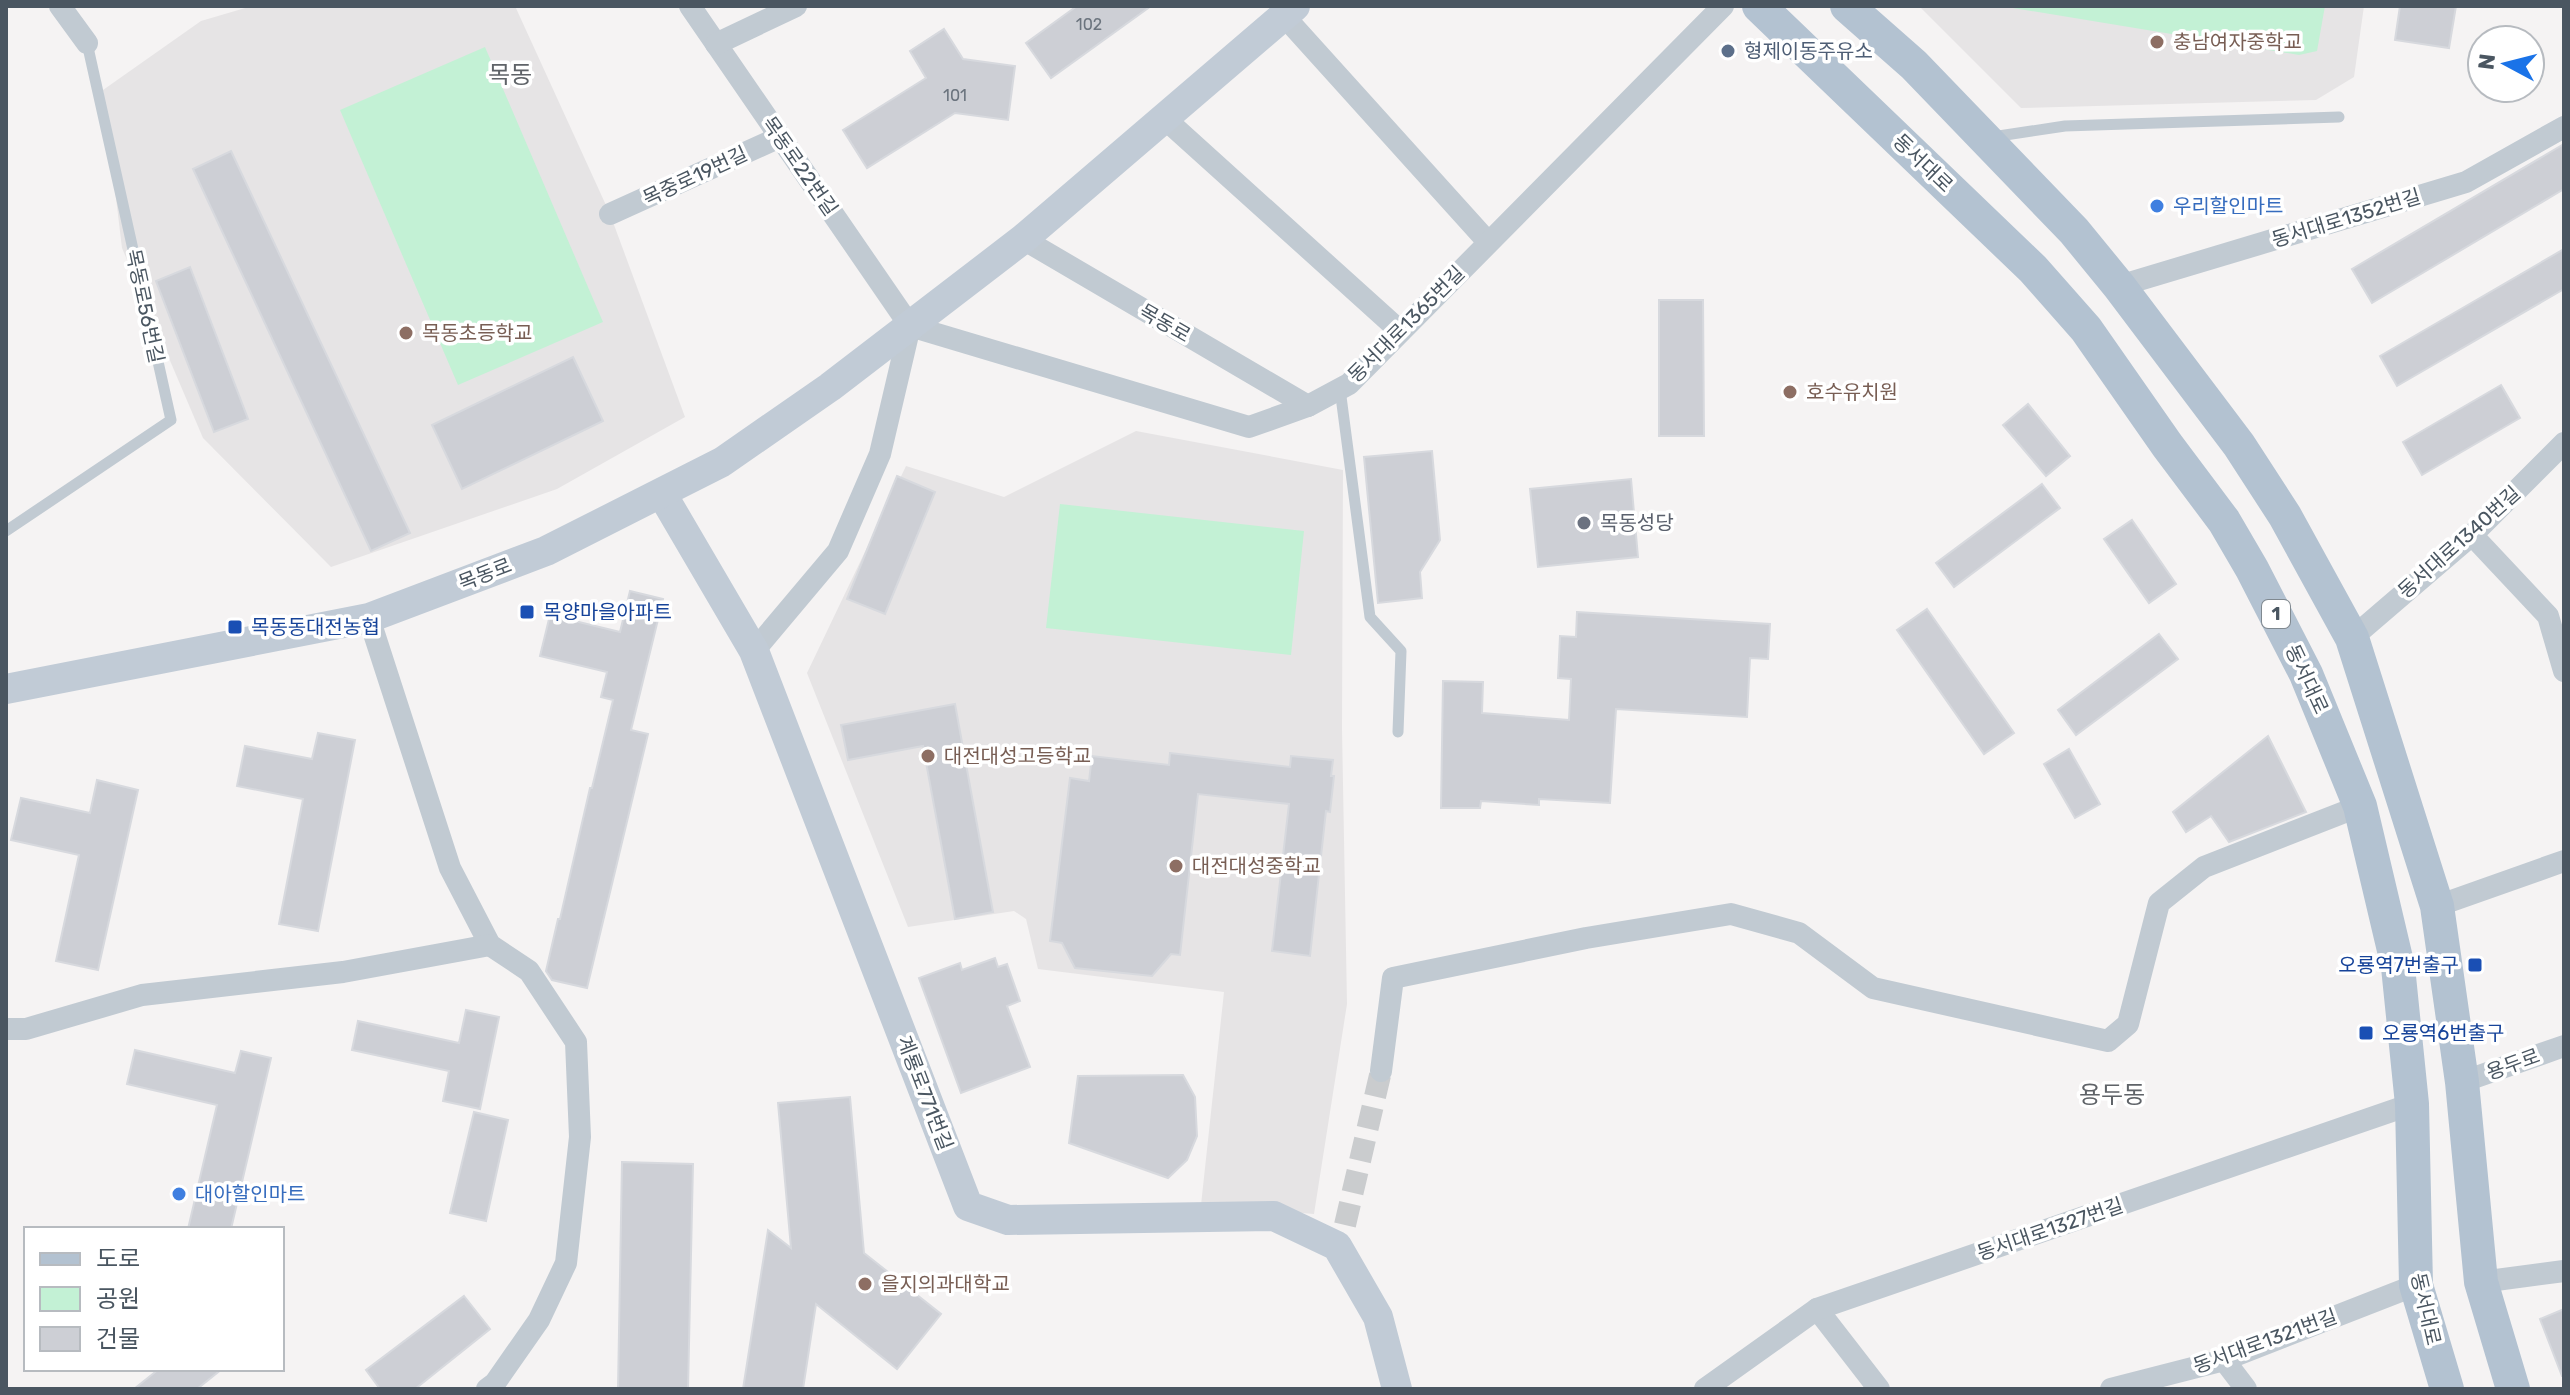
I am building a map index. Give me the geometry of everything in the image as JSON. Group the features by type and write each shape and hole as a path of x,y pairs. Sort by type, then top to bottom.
{"main road":[{"name":"동서대로","path":"1759,6 2033,269 2086,329 2224,521 2306,674 2360,806 2398,967 2412,1104 2416,1285 2447,1389"},
{"path":"1847,6 1914,65 2074,231 2119,286 2239,445 2285,516 2352,638 2437,906 2462,1082 2481,1282 2513,1389"},
{"name":"목동로","path":"6,689 369,618 546,551 662,494 722,462 830,387 1023,239 1289,11"},
{"name":"계룡로771번길","path":"662,494 754,651 968,1206 1008,1220 1274,1216 1341,1235 1378,1317 1397,1389"}],"street":[{"name":"목동로56번길","path":"60,6 87,43"},
{"name":"목동로22번길","path":"690,6 910,326"},
{"path":"716,44 796,6"},
{"name":"동서대로1365번길","path":"910,326 1249,427 1308,406 1349,384 1723,6"},
{"name":"목동로","path":"1289,11 1488,242"},
{"path":"1164,118 1400,331"},
{"name":"동서대로1352번길","path":"2119,286 2466,182 2564,127"},
{"name":"목중로19번길","path":"610,214 780,137"},
{"name":"목동로","path":"1023,239 1308,406"},
{"path":"754,651 838,551 880,454 910,326"},
{"name":"동서대로1340번길","path":"2352,638 2472,535 2564,443"},
{"path":"2472,535 2548,616 2564,671"},
{"path":"369,618 450,868 490,945 529,971 576,1042 580,1137 566,1263 539,1320 495,1383 487,1389"},
{"path":"1381,1071 1393,978 1586,938 1731,914 1799,933 1873,988 2108,1041 2128,1024 2159,903 2204,867 2360,806"},
{"path":"2437,906 2564,861"},
{"path":"6,1029 26,1029 142,995 343,972 490,945"},
{"name":"용두로","path":"2462,1082 2564,1046"},
{"name":"동서대로1327번길","path":"1705,1389 1817,1309 2412,1104"},
{"path":"2481,1282 2564,1271"},
{"name":"동서대로1321번길","path":"2111,1389 2224,1360 2416,1285"},
{"path":"1817,1309 1879,1389"},
{"path":"2224,1360 2246,1389"}],"lane":[{"name":"목동로56번길","path":"6,531 171,420 87,43"},
{"path":"1984,138 2065,126 2339,117"},
{"path":"1340,389 1370,617 1401,651 1398,732"}],"shaded area":[{"name":"목동초등학교","path":"252,6 515,6 610,214 685,417 557,489 331,567 203,438 122,248 103,90 201,21"},
{"name":"충남여자중학교","path":"1919,6 2364,6 2354,77 2316,100 2021,108"},
{"path":"1136,431 1343,470 1342,729 1347,1004 1314,1214 1201,1205 1224,992 1038,969 1026,919 1014,911 908,927 807,673 906,466 1004,497"}],"green space":[{"path":"2001,6 2325,6 2317,51 2299,55"},
{"path":"485,47 603,322 458,385 340,110"},
{"path":"1060,504 1304,531 1291,655 1046,628"}],"building":[{"path":"1077,6 1151,6 1051,78 1026,43"},
{"path":"2400,6 2456,6 2449,48 2395,40"},
{"path":"944,29 963,59 1015,66 1008,120 955,113 867,168 843,130 926,78 910,51"},
{"path":"2564,144 2564,189 2372,303 2352,269"},
{"path":"231,151 410,533 371,551 193,169"},
{"path":"2564,249 2564,289 2397,386 2380,356"},
{"path":"190,267 248,419 214,432 156,281"},
{"path":"1659,300 1703,300 1704,436 1659,436"},
{"path":"573,357 603,421 462,489 432,425"},
{"path":"2501,385 2520,418 2422,475 2403,442"},
{"path":"2028,404 2070,456 2046,476 2003,425"},
{"path":"1432,451 1440,540 1420,572 1422,598 1378,603 1364,457"},
{"path":"897,476 935,492 885,614 847,599"},
{"name":"목동성당","path":"1631,479 1638,557 1538,567 1530,489"},
{"path":"2042,484 2060,508 1954,587 1936,563"},
{"path":"2132,520 2176,584 2149,603 2104,539"},
{"path":"630,591 663,599 631,730 648,734 587,988 552,980 546,971 613,700 601,697 607,672 540,656 550,615 620,632"},
{"path":"1927,609 2014,733 1984,754 1897,630"},
{"path":"1577,612 1770,624 1768,659 1750,658 1747,717 1616,709 1610,803 1539,799 1539,805 1481,801 1480,808 1441,808 1443,681 1483,682 1482,713 1569,720 1571,679 1558,678 1560,636 1576,637"},
{"path":"2159,634 2178,659 2076,735 2058,710"},
{"path":"955,704 993,912 955,919 923,746 848,760 841,725"},
{"path":"318,733 355,740 318,931 279,924 303,799 237,786 245,746 312,759"},
{"path":"2268,736 2306,812 2229,842 2211,816 2186,832 2173,812"},
{"path":"2069,749 2100,804 2075,818 2044,764"},
{"path":"1170,753 1290,767 1291,756 1333,760 1330,812 1326,811 1310,956 1272,951 1289,804 1198,794 1180,955 1171,954 1152,976 1075,968 1062,943 1050,941 1070,778 1089,781 1092,756 1169,765"},
{"path":"97,780 138,790 98,970 56,961 79,855 11,840 21,798 90,813"},
{"path":"995,958 998,967 1007,964 1020,1001 1007,1006 1030,1067 961,1093 919,978 960,963 962,970"},
{"path":"466,1010 499,1017 480,1109 443,1101 449,1071 352,1050 358,1021 459,1043"},
{"path":"135,1050 235,1073 241,1051 271,1058 231,1227 188,1227 217,1105 127,1084"},
{"path":"1183,1075 1195,1097 1197,1136 1187,1160 1168,1178 1069,1143 1078,1076"},
{"path":"850,1097 864,1253 941,1314 897,1369 816,1304 803,1389 743,1389 768,1230 791,1248 778,1103"},
{"path":"474,1112 508,1120 486,1221 450,1213"},
{"path":"622,1162 693,1164 688,1389 618,1389"},
{"path":"464,1296 490,1329 415,1389 380,1389 366,1370"},
{"path":"2564,1309 2564,1376 2562,1376 2540,1319"},
{"path":"156,1371 220,1371 197,1389 134,1389"}],"tunnel":[{"path":"1345,1225 1381,1071"}],"place":[{"name":"충남여자중학교","path":"2157,42"},
{"name":"형제이동주유소","path":"1728,51"},
{"name":"우리할인마트","path":"2157,206"},
{"name":"목동초등학교","path":"406,333"},
{"name":"호수유치원","path":"1790,392"},
{"name":"목동성당","path":"1584,523"},
{"name":"목양마을아파트","path":"527,612"},
{"name":"목동동대전농협","path":"235,627"},
{"name":"대전대성고등학교","path":"928,756"},
{"name":"대전대성중학교","path":"1176,866"},
{"name":"오룡역7번출구","path":"2475,965"},
{"name":"오룡역6번출구","path":"2366,1033"},
{"name":"대아할인마트","path":"179,1194"},
{"name":"을지의과대학교","path":"865,1284"}],"district":[{"name":"목동","path":"510,75"},
{"name":"용두동","path":"2112,1095"}]}
